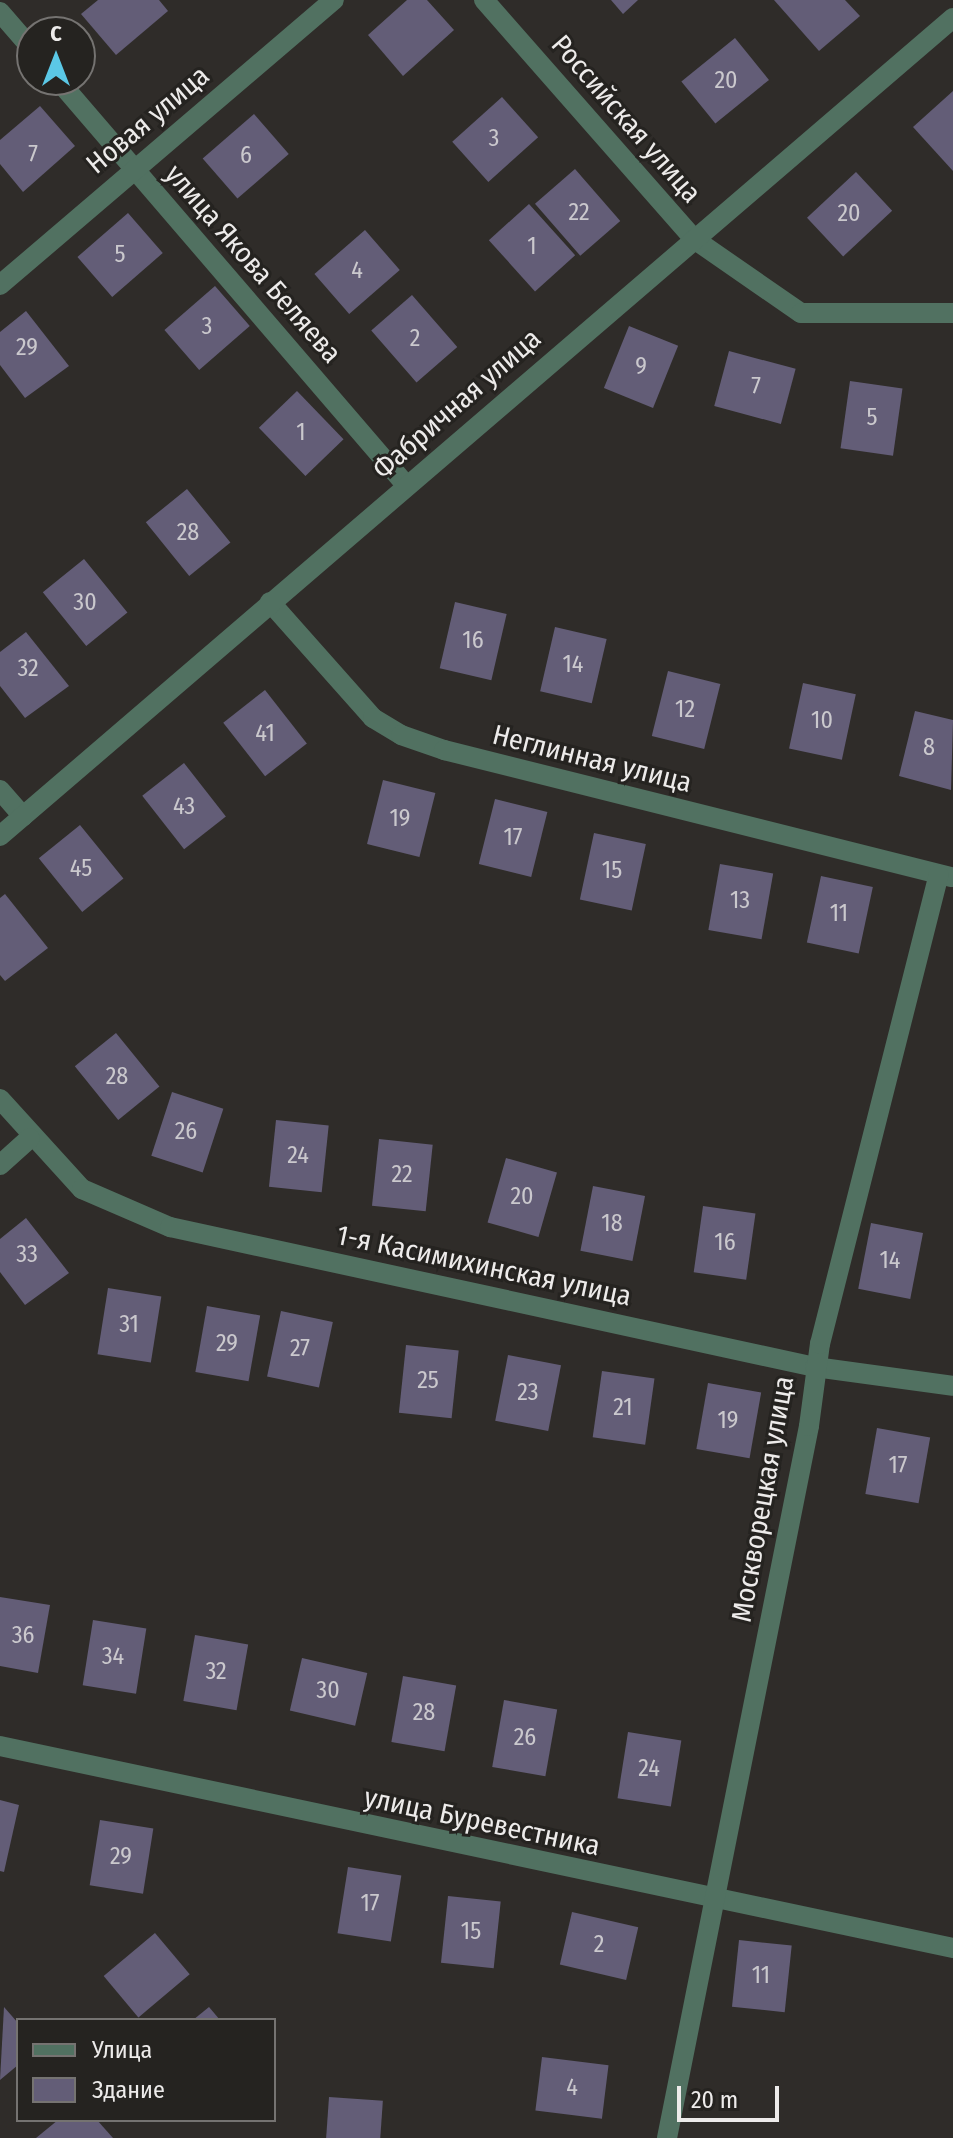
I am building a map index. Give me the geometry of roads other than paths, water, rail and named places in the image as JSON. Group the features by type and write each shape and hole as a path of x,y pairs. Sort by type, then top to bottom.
{"street":[{"name":"Новая улица","path":"0,285 334,0"},
{"name":"Российская улица","path":"484,0 694,239 801,313 953,313"},
{"path":"0,12 16,30"},
{"name":"Фабричная улица","path":"0,836 953,18"},
{"name":"улица Якова Беляева","path":"72,96 406,485"},
{"name":"Неглинная улица","path":"270,602 373,718 401,735 444,750 946,876"},
{"path":"0,790 23,816"},
{"name":"Москворецкая улица","path":"667,2138 809,1426 815,1367 946,876"},
{"name":"1-я Касимихинская улица","path":"0,1099 30,1138 82,1189 170,1227 815,1367 953,1386"},
{"path":"0,1165 30,1138"},
{"name":"улица Буревестника","path":"0,1746 714,1901 953,1948"}]}
